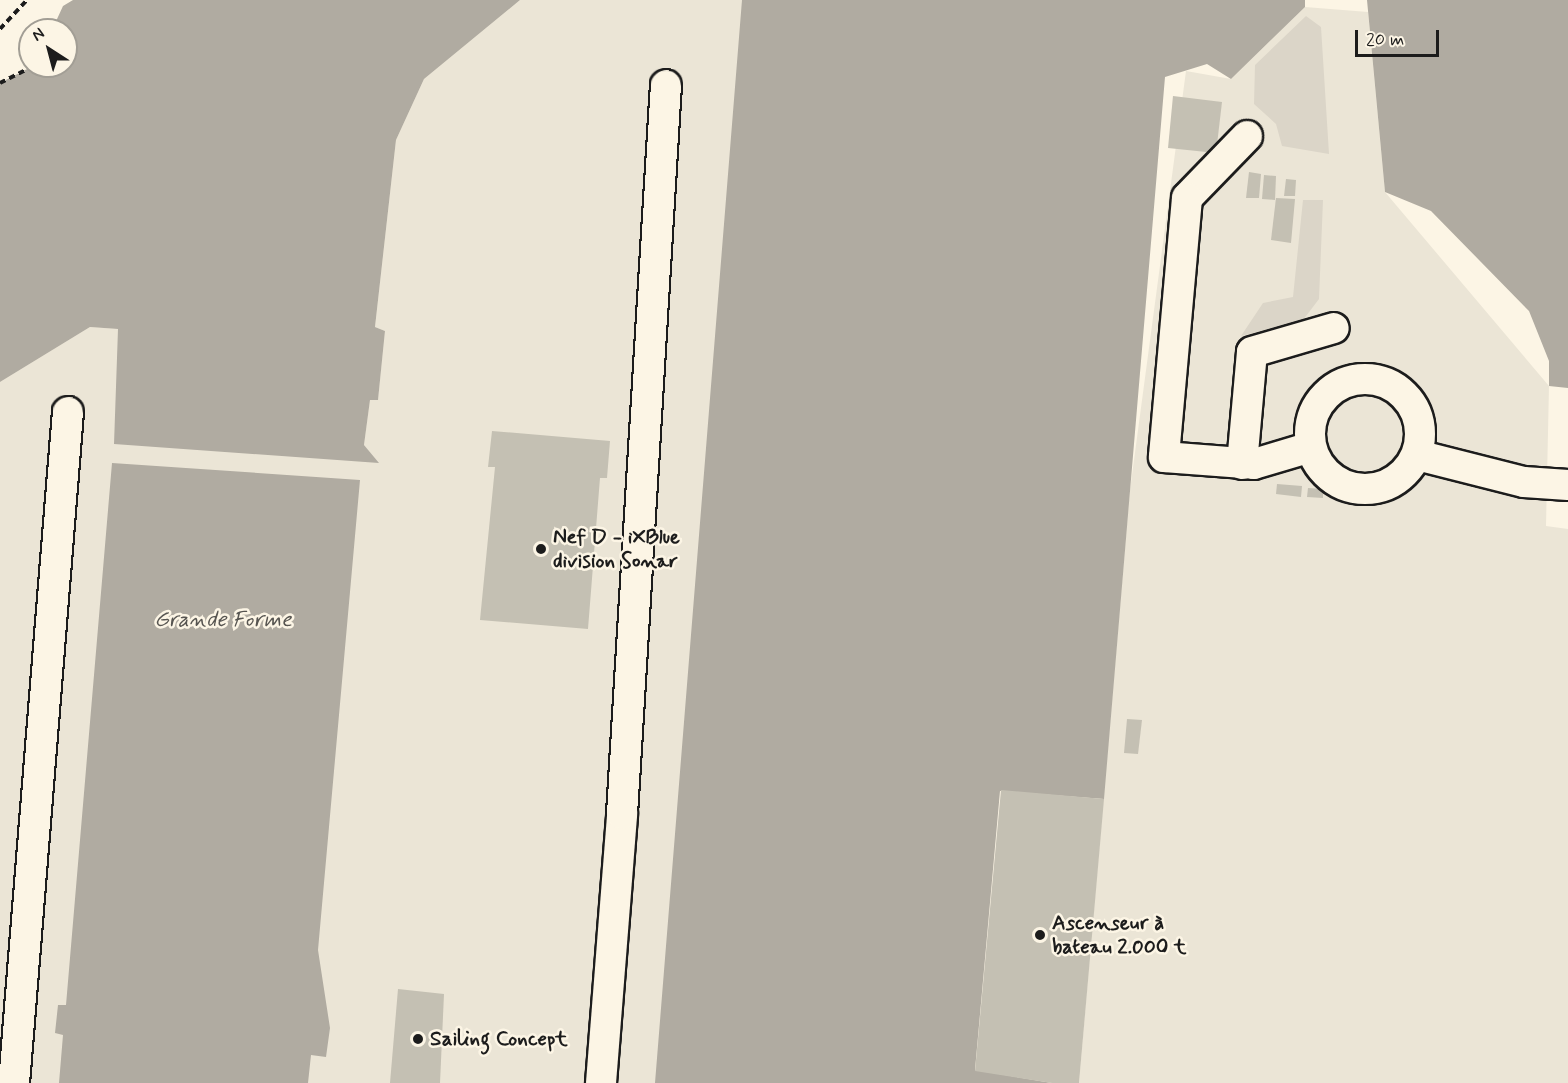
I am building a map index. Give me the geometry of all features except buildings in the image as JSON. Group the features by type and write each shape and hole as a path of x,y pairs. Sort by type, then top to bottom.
{"lane":[{"path":"601,1083 622,814 666,85"},
{"path":"1247,136 1187,198 1164,457 1254,464 1311,447"},
{"path":"1242,464 1252,352 1334,328"},
{"path":"1370,380 1397,388 1410,401 1419,418 1421,437 1417,455 1394,482 1360,490 1329,477 1311,447 1310,428 1315,410 1327,394 1342,384 1370,380"},
{"path":"14,1083 68,412"},
{"path":"1417,455 1524,482 1568,485"}],"path":[{"path":"0,29 27,0"},
{"path":"0,83 18,77"}],"shaded area":[{"path":"520,0 745,0 685,1083 0,1083 0,382 90,327 118,329 119,361 378,463 364,445 370,399 378,399 385,331 375,327 396,140 424,79"},
{"path":"1305,7 1368,12 1385,192 1549,386 1546,526 1568,529 1568,1083 1079,1083 1130,490 1186,71 1231,79"},
{"path":"1306,16 1321,27 1329,154 1282,146 1276,124 1254,104 1255,65"},
{"path":"1303,200 1323,200 1319,299 1303,320 1241,336 1263,303 1293,297"}],"water":[{"path":"73,0 520,0 424,79 396,140 375,327 385,331 378,400 370,400 364,445 379,463 114,444 118,329 90,327 0,382 0,83 18,74 18,78 78,78 78,18 58,18 63,6"},
{"path":"742,0 1305,0 1305,7 1231,79 1207,64 1165,77 1104,799 1000,791 975,1070 1052,1083 655,1083"},
{"path":"1367,0 1568,0 1568,388 1549,386 1549,361 1529,311 1431,211 1385,192"},
{"name":"Grande Forme","path":"112,463 360,480 318,950 330,1028 326,1057 311,1055 308,1083 59,1083 63,1035 55,1033 58,1005 66,1005"}],"place":[{"name":"Nef D - iXBlue division Sonar","path":"541,549"},
{"name":"Ascenseur à bateau 2.000 t","path":"1040,935"},
{"name":"Sailing Concept","path":"418,1039"}]}
